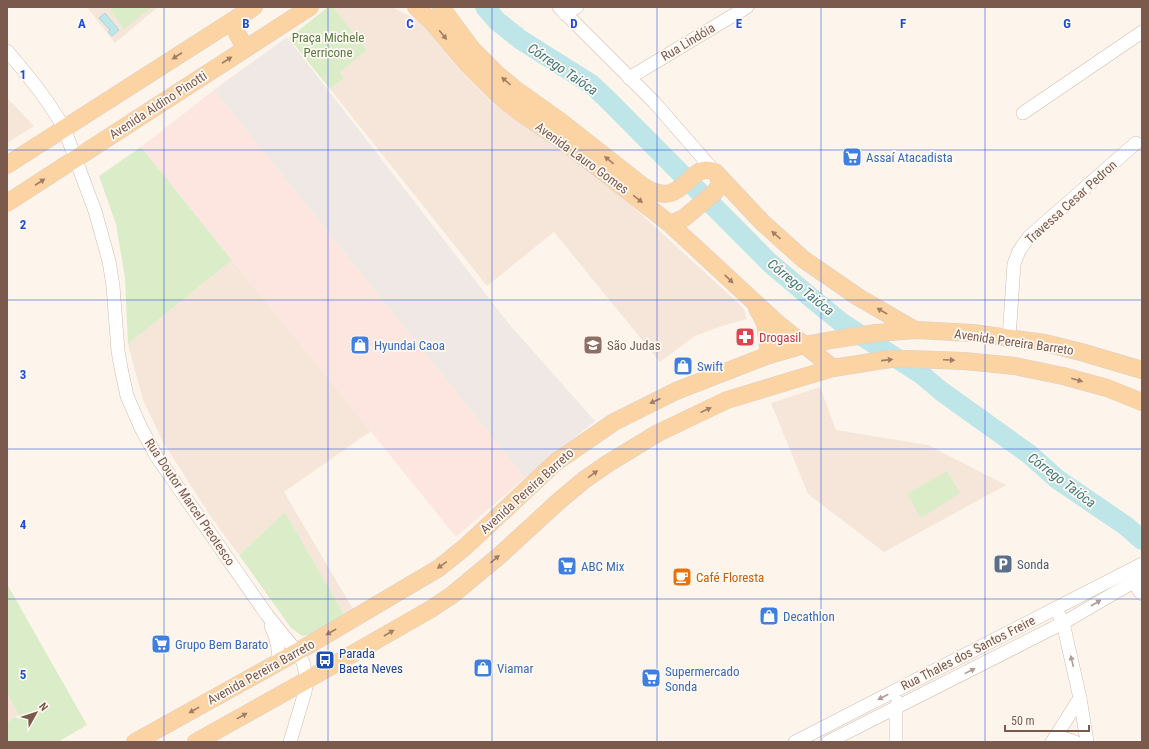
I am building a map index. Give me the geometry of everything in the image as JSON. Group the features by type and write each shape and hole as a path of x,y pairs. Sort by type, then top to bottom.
{"main road":[{"path":"7,165 254,7"},
{"name":"Avenida Aldino Pinotti","path":"7,203 310,7"},
{"name":"Avenida Lauro Gomes","path":"416,7 433,23 468,65 498,94 521,113 596,166 670,224 754,303 833,368"},
{"name":"Avenida Lauro Gomes","path":"441,7 472,49 498,75 520,93 560,121 648,190 661,195 671,193 706,174"},
{"path":"231,22 245,48"},
{"path":"670,224 680,221 712,195 719,186 706,174"},
{"path":"706,174 803,259 858,297 916,330"},
{"name":"Avenida Lauro Gomes","path":"754,303 765,323 769,355"},
{"name":"Avenida Pereira Barreto","path":"135,742 277,664 426,576 465,547 556,462 614,422 676,391 769,355 804,345 876,334 916,330 973,333 1045,344 1081,352 1142,370"},
{"name":"Avenida Pereira Barreto","path":"196,742 307,680 452,595 579,484 607,464 658,433 727,400 833,368 890,359 910,358 1015,366 1063,376 1107,388 1142,402"}],"street":[{"path":"562,10 577,7"},
{"name":"Rua Lindóia","path":"629,78 746,7"},
{"path":"562,10 654,102 686,139 706,174"},
{"path":"1023,113 1142,32"},
{"name":"Rua Doutor Marcel Preotesco","path":"7,51 57,115 64,128 95,211 112,273 118,351 127,396 141,428 157,457 267,614 297,652 305,667 307,680"},
{"name":"Travessa Cesar Pedron","path":"1009,338 1014,264 1019,251 1029,237 1136,143"},
{"name":"Rua Thales dos Santos Freire","path":"795,742 1142,564"},
{"path":"1138,580 1142,594"},
{"name":"Rua Thales dos Santos Freire","path":"828,742 1063,623 1138,580"},
{"path":"1055,608 1063,623 1080,698 1087,742"},
{"name":"Rua Doutor Marcel Preotesco","path":"267,614 278,644 279,650 277,664"},
{"path":"290,742 302,704 307,680"},
{"path":"896,742 896,708 904,691 912,682"},
{"path":"1054,740 1080,698"},
{"path":"1054,740 1066,739 1075,742"}],"shaded area":[{"path":"87,7 158,7 115,43"},
{"path":"333,7 392,7 421,22 462,73 491,102 521,122 545,135 629,203 736,301 744,309 747,319 695,336 660,362 554,232 487,286 330,89 344,78 340,72 367,50"},
{"path":"287,37 509,324 595,421 525,478 214,90"},
{"name":"Hyundai Caoa","path":"214,90 525,478 456,537 141,147"},
{"path":"7,98 34,126 7,143"},
{"path":"232,260 371,431 284,492 353,609 344,614 285,512 239,555 211,517 163,442 143,400 128,344"},
{"path":"820,387 836,430 928,445 1006,485 884,552 808,494 771,403"},
{"path":"7,694 19,715 7,722"}],"green space":[{"path":"113,7 152,7 124,29 110,10"},
{"name":"Praça Michele Perricone","path":"328,7 333,7 367,50 340,72 344,78 330,89 289,38"},
{"path":"141,147 232,260 128,344 125,278 116,224 99,176"},
{"path":"947,471 960,493 921,518 907,494"},
{"path":"285,512 344,614 313,634 302,636 291,628 239,555"},
{"path":"7,584 87,725 58,742 7,742 7,722 19,715 7,694"}],"water":[{"path":"105,13 119,30 112,36 108,32 110,30 99,18"}],"waterway":[{"name":"Córrego Taióca","path":"485,7 497,21 521,40 591,84 770,263 842,323 921,374 941,391 1029,454 1057,479 1126,526 1142,540"}],"place":[{"name":"Assaí Atacadista","path":"852,157"},
{"name":"Drogasil","path":"745,337"},
{"name":"Hyundai Caoa","path":"360,345"},
{"name":"São Judas","path":"593,345"},
{"name":"Swift","path":"683,366"},
{"name":"Sonda","path":"1003,564"},
{"name":"ABC Mix","path":"567,566"},
{"name":"Café Floresta","path":"682,577"},
{"name":"Decathlon","path":"769,616"},
{"name":"Grupo Bem Barato","path":"161,644"},
{"name":"Parada Baeta Neves","path":"325,660"},
{"name":"Viamar","path":"483,668"},
{"name":"Supermercado Sonda","path":"651,678"}]}
